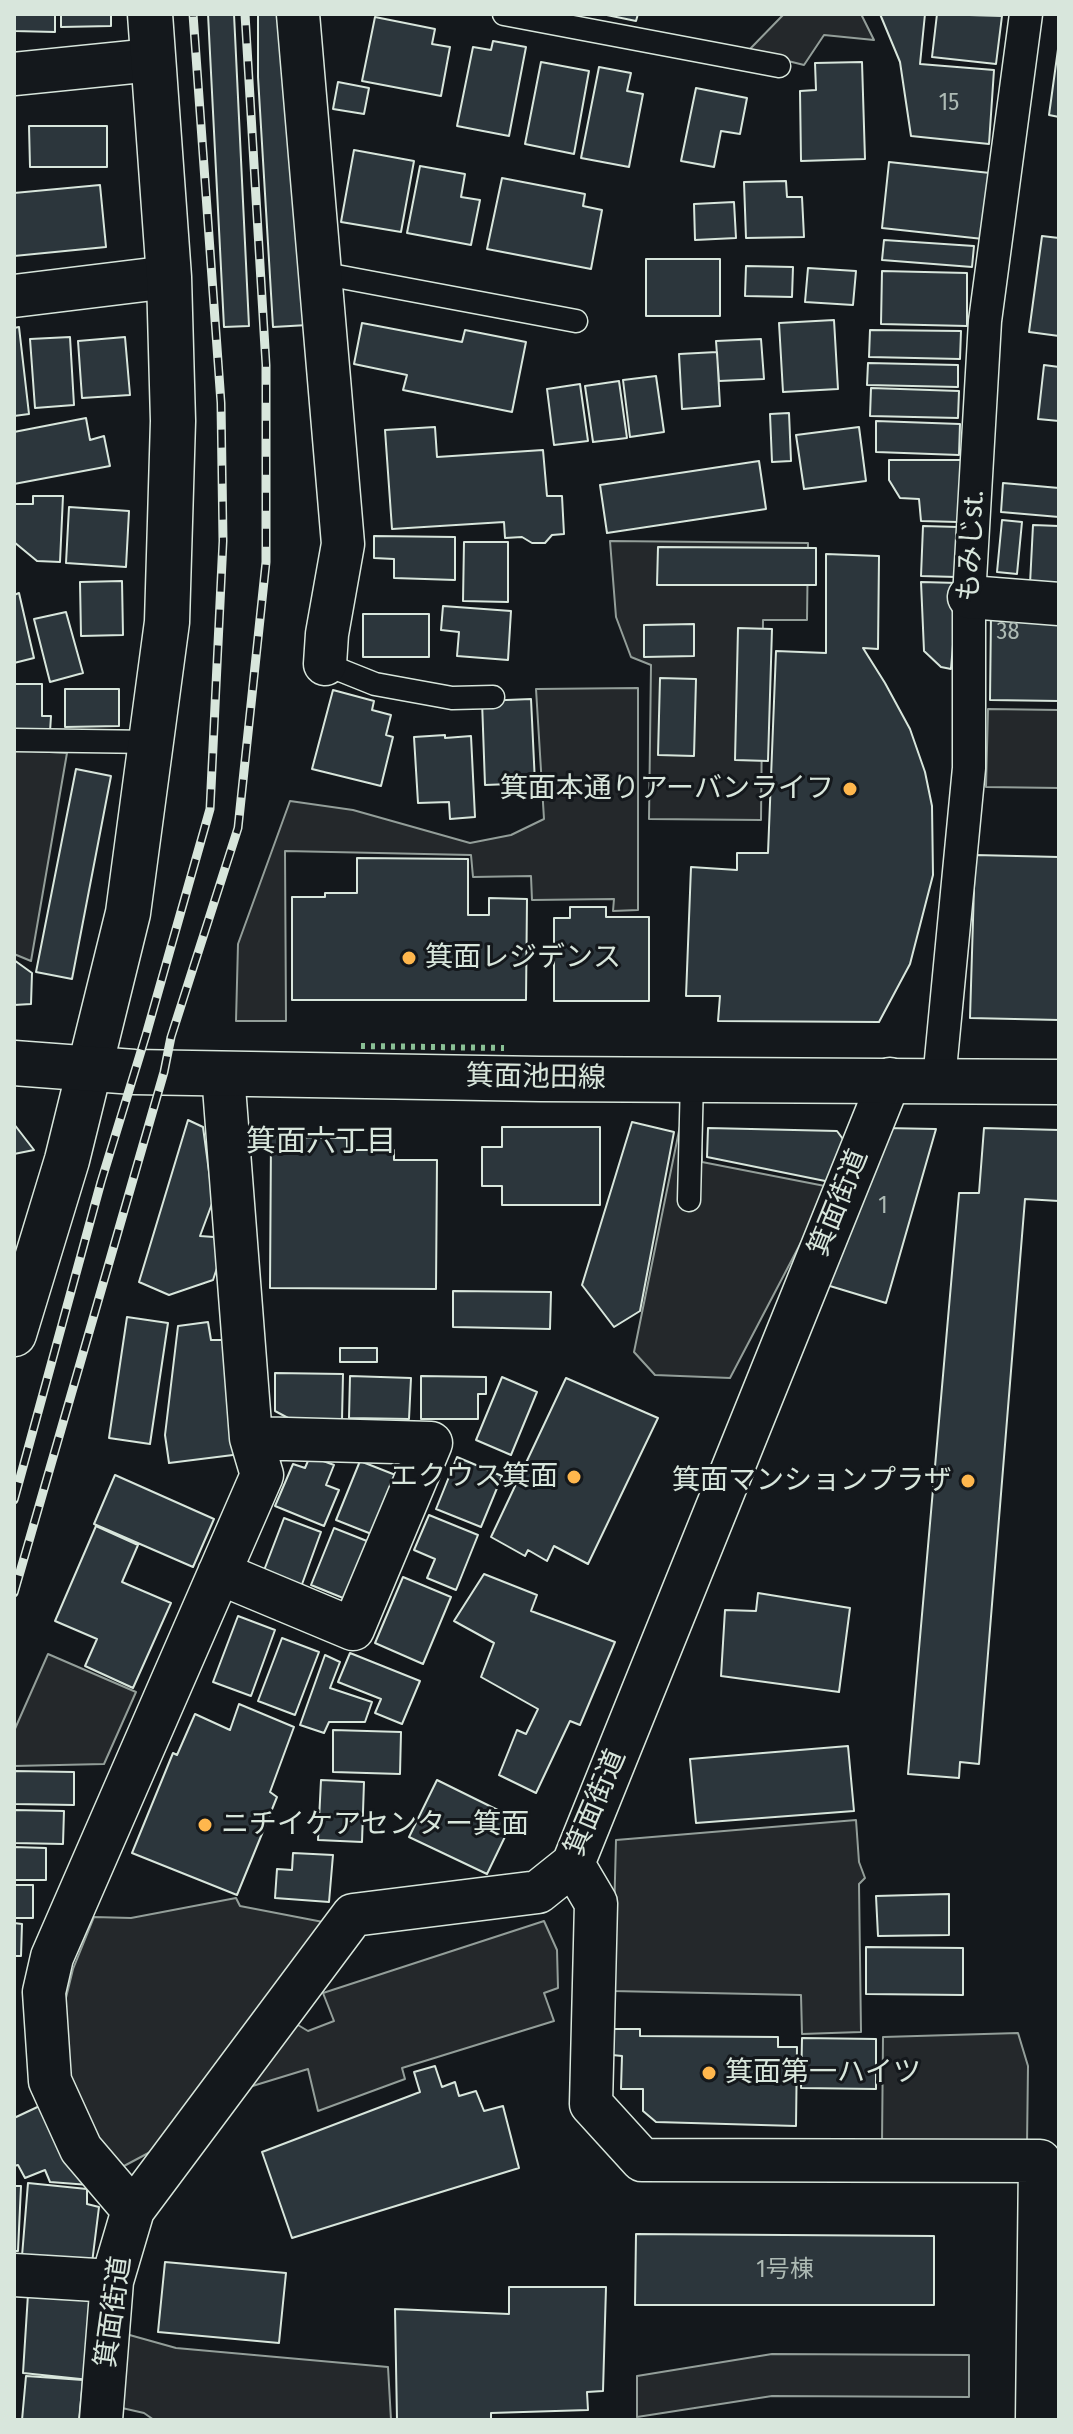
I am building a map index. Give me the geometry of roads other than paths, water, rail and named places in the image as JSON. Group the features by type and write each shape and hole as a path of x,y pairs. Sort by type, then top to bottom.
{"street":[{"path":"14,1334 67,1160 128,913 168,606 173,421 169,277 150,14"},
{"path":"298,14 343,544 327,634 325,664"},
{"name":"もみじst.","path":"939,1080 969,768 969,597 985,321 1026,14"},
{"path":"14,74 152,60"},
{"path":"14,296 169,277"},
{"path":"969,597 1059,604"},
{"name":"箕面池田線","path":"14,1063 89,1070 223,1074 1059,1082"},
{"path":"133,2210 81,2149 50,2081 44,1992 52,1957 262,1475 251,1438 223,1074"},
{"name":"箕面街道","path":"101,2420 112,2281 133,2210 353,1915 538,1892 573,1864 890,1079"},
{"path":"219,1573 353,1629 431,1443 251,1438"},
{"path":"573,1864 596,1903 591,2104 642,2160 1040,2161 1037,2420"},
{"path":"14,2275 112,2281"}],"lane":[{"path":"504,14 779,66"},
{"path":"320,273 576,321"},
{"path":"325,664 375,684 452,698 493,697"},
{"path":"14,740 152,742"},
{"path":"689,1200 692,1079"}],"railway":[{"path":"14,1500 101,1182 210,809 223,541 221,403 193,14"},
{"path":"14,1593 164,1072 171,1037 238,828 266,562 266,365 245,14"}],"place":[{"name":"箕面本通りアーバンライフ","path":"850,789"},
{"name":"箕面レジデンス","path":"409,958"},
{"name":"エクウス箕面","path":"574,1477"},
{"name":"箕面マンションプラザ","path":"968,1481"},
{"name":"ニチイケアセンター箕面","path":"205,1825"},
{"name":"箕面第一ハイツ","path":"709,2073"}],"district":[{"name":"箕面六丁目","path":"321,1143"}]}
